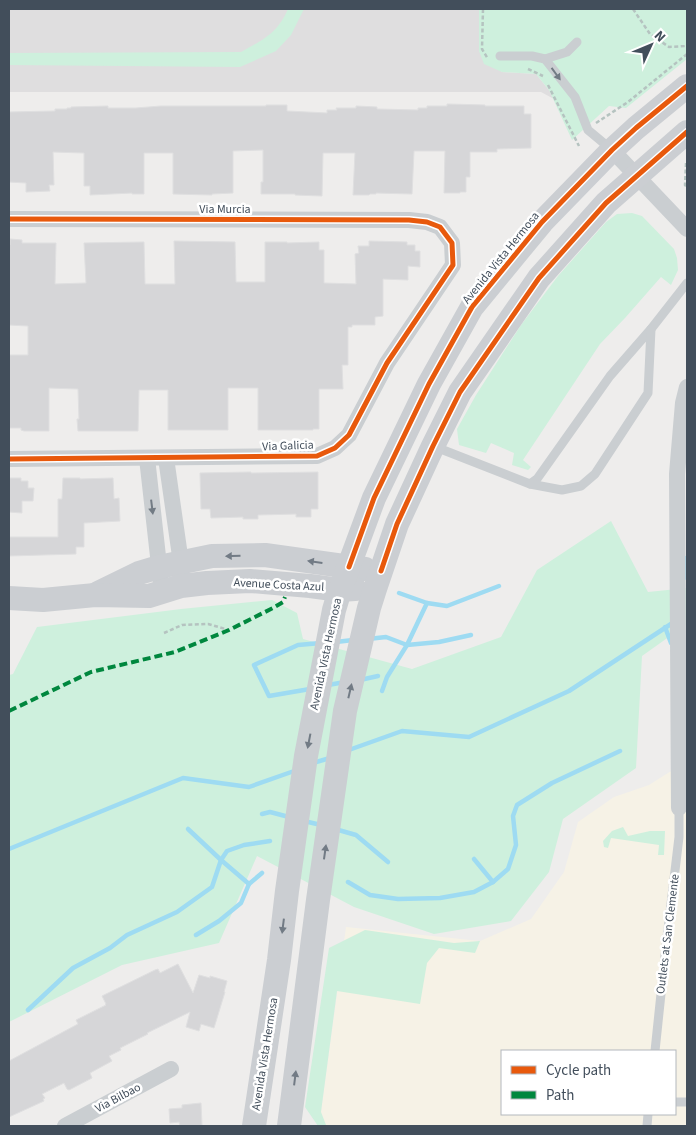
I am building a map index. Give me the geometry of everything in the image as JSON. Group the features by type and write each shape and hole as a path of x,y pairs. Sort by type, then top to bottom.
{"main road":[{"name":"Avenida Vista Hermosa","path":"254,1126 279,960 306,756 337,598 379,489 429,384 472,307 542,222 612,150 687,86"},
{"path":"289,1126 345,711 375,589 397,524 432,446 460,392 539,278 606,203 687,132"},
{"name":"Avenue Costa Azul","path":"94,595 140,573 212,556 265,555 349,567 375,589"},
{"name":"Avenue Costa Azul","path":"9,598 43,600 94,595 149,596 171,589 207,583 250,581 310,586 337,598 375,589"}],"street":[{"path":"612,150 687,229"},
{"name":"Via Murcia","path":"9,219 409,220 427,222 440,227"},
{"name":"Via Galicia","path":"9,459 317,456 335,448 349,435 387,363 453,265 452,243 440,227"},
{"name":"Outlets at San Clemente","path":"679,808 677,474 683,404 687,388"},
{"path":"147,458 170,565"},
{"path":"166,458 171,589"},
{"name":"Via Bilbao","path":"65,1126 170,1069"}],"lane":[{"path":"500,56 532,56 545,59 567,52 577,42"},
{"path":"545,59 575,97 588,130 612,150"},
{"path":"530,484 537,479 610,376 651,329 687,283"},
{"path":"432,446 530,484 562,490 581,486 596,474 648,393 651,329"},
{"name":"Outlets at San Clemente","path":"655,1050 679,837 679,808"}],"path":[{"path":"483,9 482,49 489,62"},
{"path":"633,9 650,34 669,47 687,46"},
{"path":"549,85 579,146 588,130 628,102 687,54"},
{"path":"522,69 530,69 545,77"},
{"path":"686,163 685,185 687,187"},
{"path":"164,634 182,625 208,624 229,630"}],"shaded area":[{"path":"9,9 479,9 479,51 502,72 536,74 554,99 541,92 9,92"},
{"path":"687,761 687,1126 319,1126 346,927 480,941 531,919 564,872 578,822 614,797 649,785"}],"green space":[{"path":"288,9 304,9 291,35 276,51 240,67 9,65 9,53 241,52 269,35 279,24"},
{"path":"479,9 687,9 687,59 626,108 609,106 572,140 549,90 536,74 502,72 484,64 479,51"},
{"path":"632,213 642,216 674,249 678,270 671,285 661,277 600,344 523,460 531,467 528,470 512,465 514,453 491,443 486,453 459,445 457,429 476,395 521,325 558,276 606,222 617,214"},
{"path":"611,521 648,592 687,588 687,624 642,656 636,768 563,819 549,872 511,921 434,934 354,907 257,856 219,943 122,965 9,1022 9,675 13,674 37,627 272,600 297,613 303,639 412,669 501,637 537,570"},
{"path":"623,827 628,836 650,831 665,831 664,855 658,855 659,845 611,838 608,848 604,847 603,841 612,831"},
{"path":"365,930 454,943 480,941 475,953 439,948 427,963 420,1004 337,991 321,1112 326,1125 339,1126 318,1126 305,1107 329,948"}],"building":[{"path":"447,104 524,106 524,114 531,114 531,148 497,149 497,152 470,152 470,177 466,177 466,192 460,193 444,193 445,151 414,151 412,194 376,193 353,195 355,153 323,153 322,196 261,194 263,150 233,151 233,193 212,195 173,194 173,153 144,153 144,194 90,195 90,186 84,186 84,153 53,152 54,185 49,185 50,191 26,192 26,183 9,182 9,112 55,111 55,109 71,107 108,106 108,108 136,108 161,106 287,105 287,111 327,113 327,110 356,108 356,106 377,107 377,109 418,110 418,108 427,108 427,106 447,106"},
{"path":"10,239 22,240 22,243 56,243 55,284 86,283 84,243 144,242 145,284 175,284 174,241 235,242 236,282 265,282 265,242 319,242 319,250 324,250 324,283 356,284 355,254 359,253 358,246 369,246 369,241 407,242 407,245 415,245 415,251 420,251 420,267 408,266 408,280 383,279 383,316 375,317 375,325 352,325 352,327 348,327 348,365 342,365 343,389 319,389 319,429 258,430 258,388 228,388 228,430 168,430 168,390 139,390 138,431 78,431 78,389 49,388 49,431 24,431 21,428 9,428 9,355 28,355 28,326 9,325"},
{"path":"318,472 318,509 311,509 311,517 296,517 296,514 258,515 258,519 243,519 243,517 211,518 210,509 201,509 200,473"},
{"path":"9,478 21,478 21,481 28,481 28,488 34,488 33,501 22,501 22,513 9,512"},
{"path":"63,478 113,478 114,499 119,498 120,521 84,523 84,547 76,547 76,554 9,556 9,537 58,537 58,499 62,499"},
{"path":"178,964 193,993 199,975 227,981 214,1028 201,1024 199,1031 186,1027 190,1012 120,1048 121,1050 109,1056 112,1061 90,1073 92,1078 69,1090 64,1083 42,1094 45,1098 43,1099 44,1101 9,1117 9,1061 78,1024 76,1020 106,1005 102,996 155,970 158,969 160,973"},
{"path":"201,1103 202,1126 180,1126 179,1122 170,1123 169,1109 182,1108 182,1105"}],"waterway":[{"path":"685,558 687,578"},
{"path":"399,593 427,603 447,606 499,586"},
{"path":"382,691 387,677 407,645 427,603"},
{"path":"346,751 402,731 469,737 569,691 674,622"},
{"path":"665,627 671,643"},
{"path":"368,639 386,637 407,645 439,642 471,635"},
{"path":"336,642 353,640"},
{"path":"310,689 269,696 254,665 298,645 321,643"},
{"path":"360,680 378,676"},
{"path":"328,685 345,682"},
{"path":"348,882 370,895 398,899 440,898 474,892 493,882 508,869 516,845 513,816 517,805 552,783 620,751"},
{"path":"313,763 330,758"},
{"path":"9,849 183,778 249,787 297,770"},
{"path":"262,814 270,812 289,817"},
{"path":"304,821 321,825"},
{"path":"188,829 249,884"},
{"path":"335,829 356,835 388,862"},
{"path":"28,1010 73,968 110,948 127,935 177,912 212,887 221,860 227,851 244,845 270,841"},
{"path":"474,859 493,882"},
{"path":"196,935 219,921 241,903 249,884 262,873"}],"marked path":[{"path":"9,711 91,672 175,652 229,630 273,608 283,602 285,597"}],"cycle path":[{"path":"349,567 374,498 429,384 472,307 542,222 612,150 687,86"},
{"path":"381,571 397,524 460,392 539,278 606,203 687,132"},
{"path":"9,219 409,220 427,222 440,227 452,243 453,265 387,363 349,435 335,448 317,456 9,459"}]}
